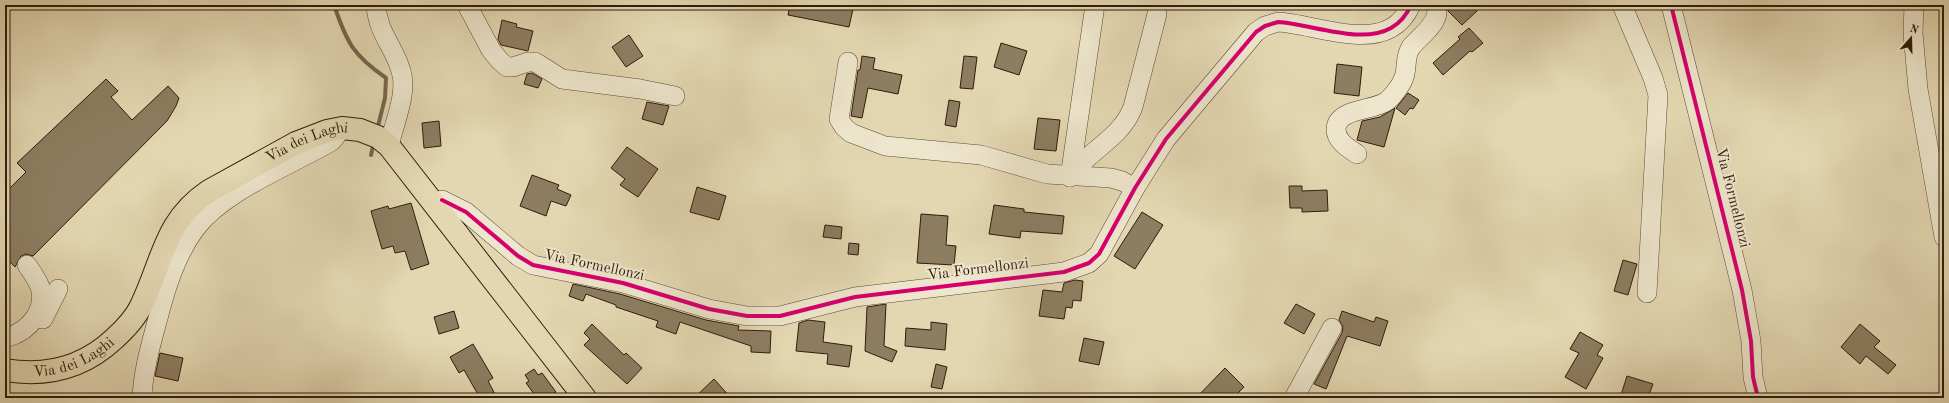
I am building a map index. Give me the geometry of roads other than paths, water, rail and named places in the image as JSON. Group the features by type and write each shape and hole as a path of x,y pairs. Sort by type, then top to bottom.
{"main road":[{"name":"Via dei Laghi","path":"5,370 26,372 62,369 89,359 99,352 122,331 137,313 171,232 183,214 196,200 209,190 296,143 319,134 342,128 369,133 389,146 438,203 585,398"}],"street":[{"path":"376,5 382,34 400,66 403,78 401,97 389,146"},
{"path":"467,5 491,50 507,67 513,68 528,62 535,62 562,79 640,89 675,96"},
{"path":"1070,177 1095,5"},
{"name":"Via Formellonzi","path":"438,203 462,209 518,256 536,267 629,284 718,311 747,316 780,316 854,297 1047,274 1078,268 1089,264 1102,251 1135,188 1166,139 1230,62 1260,29 1268,24 1278,22 1346,34 1368,34 1387,30 1402,19 1411,5"},
{"path":"1346,34 1366,42 1387,40 1408,27 1424,5"},
{"path":"1357,154 1338,138 1336,130 1337,124 1349,113 1376,107 1391,97 1405,74 1409,50 1435,18 1437,9 1435,5"},
{"path":"1622,5 1653,78 1658,95 1647,292"},
{"name":"Via Formellonzi","path":"1671,5 1742,290 1751,341 1753,377 1758,398"},
{"path":"1914,5 1913,33 1918,89 1944,237"},
{"path":"1070,177 1080,164 1122,129 1128,120 1133,107 1157,14"},
{"path":"848,62 840,119 844,127 857,136 885,146 981,155 1040,173 1070,177 1111,178 1122,181 1135,188"},
{"path":"142,398 146,369 163,299 178,259 195,230 211,213 229,198 332,141 342,128"},
{"path":"23,266 36,278 42,299 37,313 27,328 8,331 25,313 31,300 30,284 23,266"},
{"path":"8,331 21,337 36,327 46,314 58,289"},
{"path":"1294,398 1332,328"}],"waterway":[{"path":"334,5 347,39 352,47 358,55 386,78 385,98 377,130"},
{"path":"371,155 374,142"}]}
